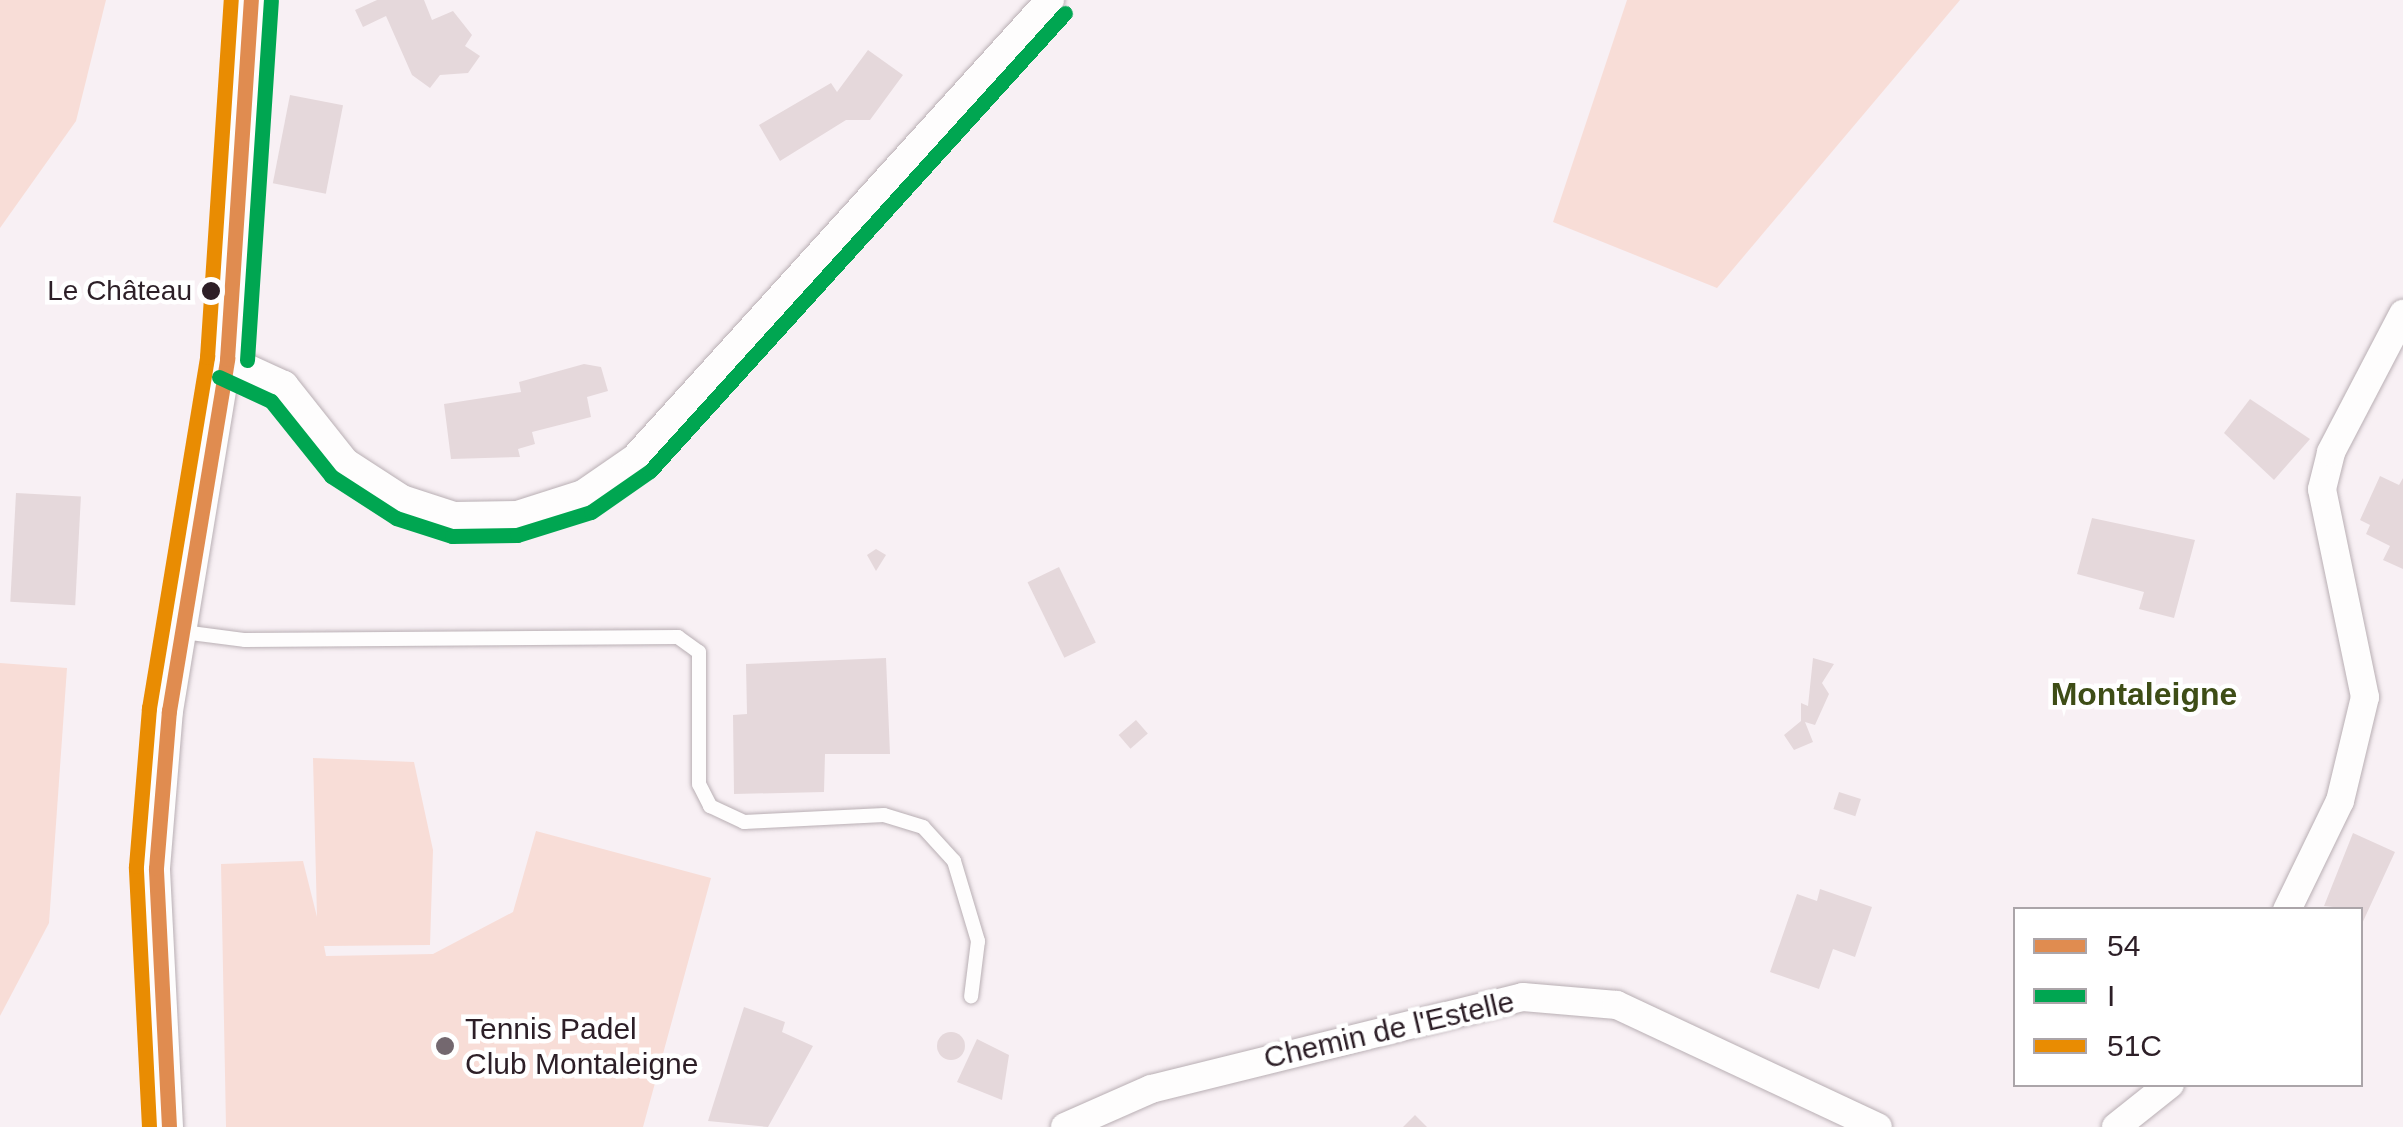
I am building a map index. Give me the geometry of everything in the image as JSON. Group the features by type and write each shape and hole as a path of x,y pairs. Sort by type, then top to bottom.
{"street":[{"path":"169,1127 156,868 183,632 227,360 251,0"},
{"path":"227,360 284,385 346,462 402,499 454,516 517,515 583,494 635,458 1050,0"},
{"path":"2288,907 2340,801 2366,697 2322,489 2331,452 2403,314"},
{"name":"Chemin de l'Estelle","path":"1065,1127 1152,1089 1523,997 1617,1006 1878,1127"},
{"path":"2116,1127 2166,1087"}],"lane":[{"path":"183,632 245,640 678,637 698,652 699,784 710,806 744,822 884,815 923,827 954,861 978,941 971,997"}],"shaded area":[{"path":"0,0 106,0 76,121 0,228"},
{"path":"1627,0 1960,0 1717,288 1553,222"},
{"path":"0,663 67,668 49,923 0,1016"},
{"name":"Tennis Padel Club Montaleigne","path":"313,758 414,762 433,850 430,945 324,946 326,956 433,954 513,912 536,831 711,878 643,1127 226,1127 221,864 303,861 317,917"}],"building":[{"path":"377,0 424,0 432,20 453,11 472,35 465,46 480,56 468,73 440,75 430,88 412,75 386,16 363,27 355,10"},
{"path":"868,50 903,75 870,120 846,120 780,161 759,125 831,83 837,92"},
{"path":"290,95 343,105 326,194 273,183"},
{"path":"584,364 601,367 608,391 587,397 591,417 532,432 535,444 518,449 520,457 451,459 444,404 521,392 519,382"},
{"path":"2250,399 2310,439 2274,480 2224,433"},
{"path":"2380,476 2399,485 2403,478 2403,569 2383,560 2390,546 2366,534 2370,525 2360,520"},
{"path":"16,493 81,496 75,605 10,602"},
{"path":"2092,518 2195,540 2174,618 2139,609 2144,592 2077,574"},
{"path":"876,549 886,555 876,571 867,555"},
{"path":"1059,567 1096,642 1064,658 1028,582"},
{"path":"886,658 890,754 825,754 824,792 734,794 733,715 747,714 746,664"},
{"path":"1813,658 1834,664 1822,683 1829,694 1815,725 1805,722 1813,742 1794,750 1784,735 1801,721 1801,703 1808,706"},
{"path":"1136,720 1148,734 1130,749 1119,735"},
{"path":"1839,792 1861,799 1855,816 1833,809"},
{"path":"2353,833 2395,852 2363,921 2363,907 2324,906"},
{"path":"1820,889 1872,907 1855,957 1833,949 1819,989 1770,972 1797,894 1817,901"},
{"path":"744,1007 785,1022 782,1032 813,1046 768,1127 708,1121"},
{"path":"951,1032 961,1036 965,1046 961,1056 951,1060 941,1056 937,1046 941,1036"},
{"path":"977,1039 1009,1055 1002,1100 957,1082"},
{"path":"1415,1115 1427,1127 1403,1127"}],"transit line":[{"name":"51C","path":"149,1127 136,866 149,708 207,357 231,0"},
{"name":"54","path":"169,1127 156,868 169,711 227,359 251,0"},
{"name":"I","path":"247,360 271,1"},
{"name":"I","path":"219,377 271,401 331,476 396,518 452,536 517,535 591,512 650,471 1065,13"}],"place":[{"name":"Le Château","path":"211,291"},
{"name":"Tennis Padel Club Montaleigne","path":"445,1046"}],"district":[{"name":"Montaleigne","path":"2144,694"}]}
